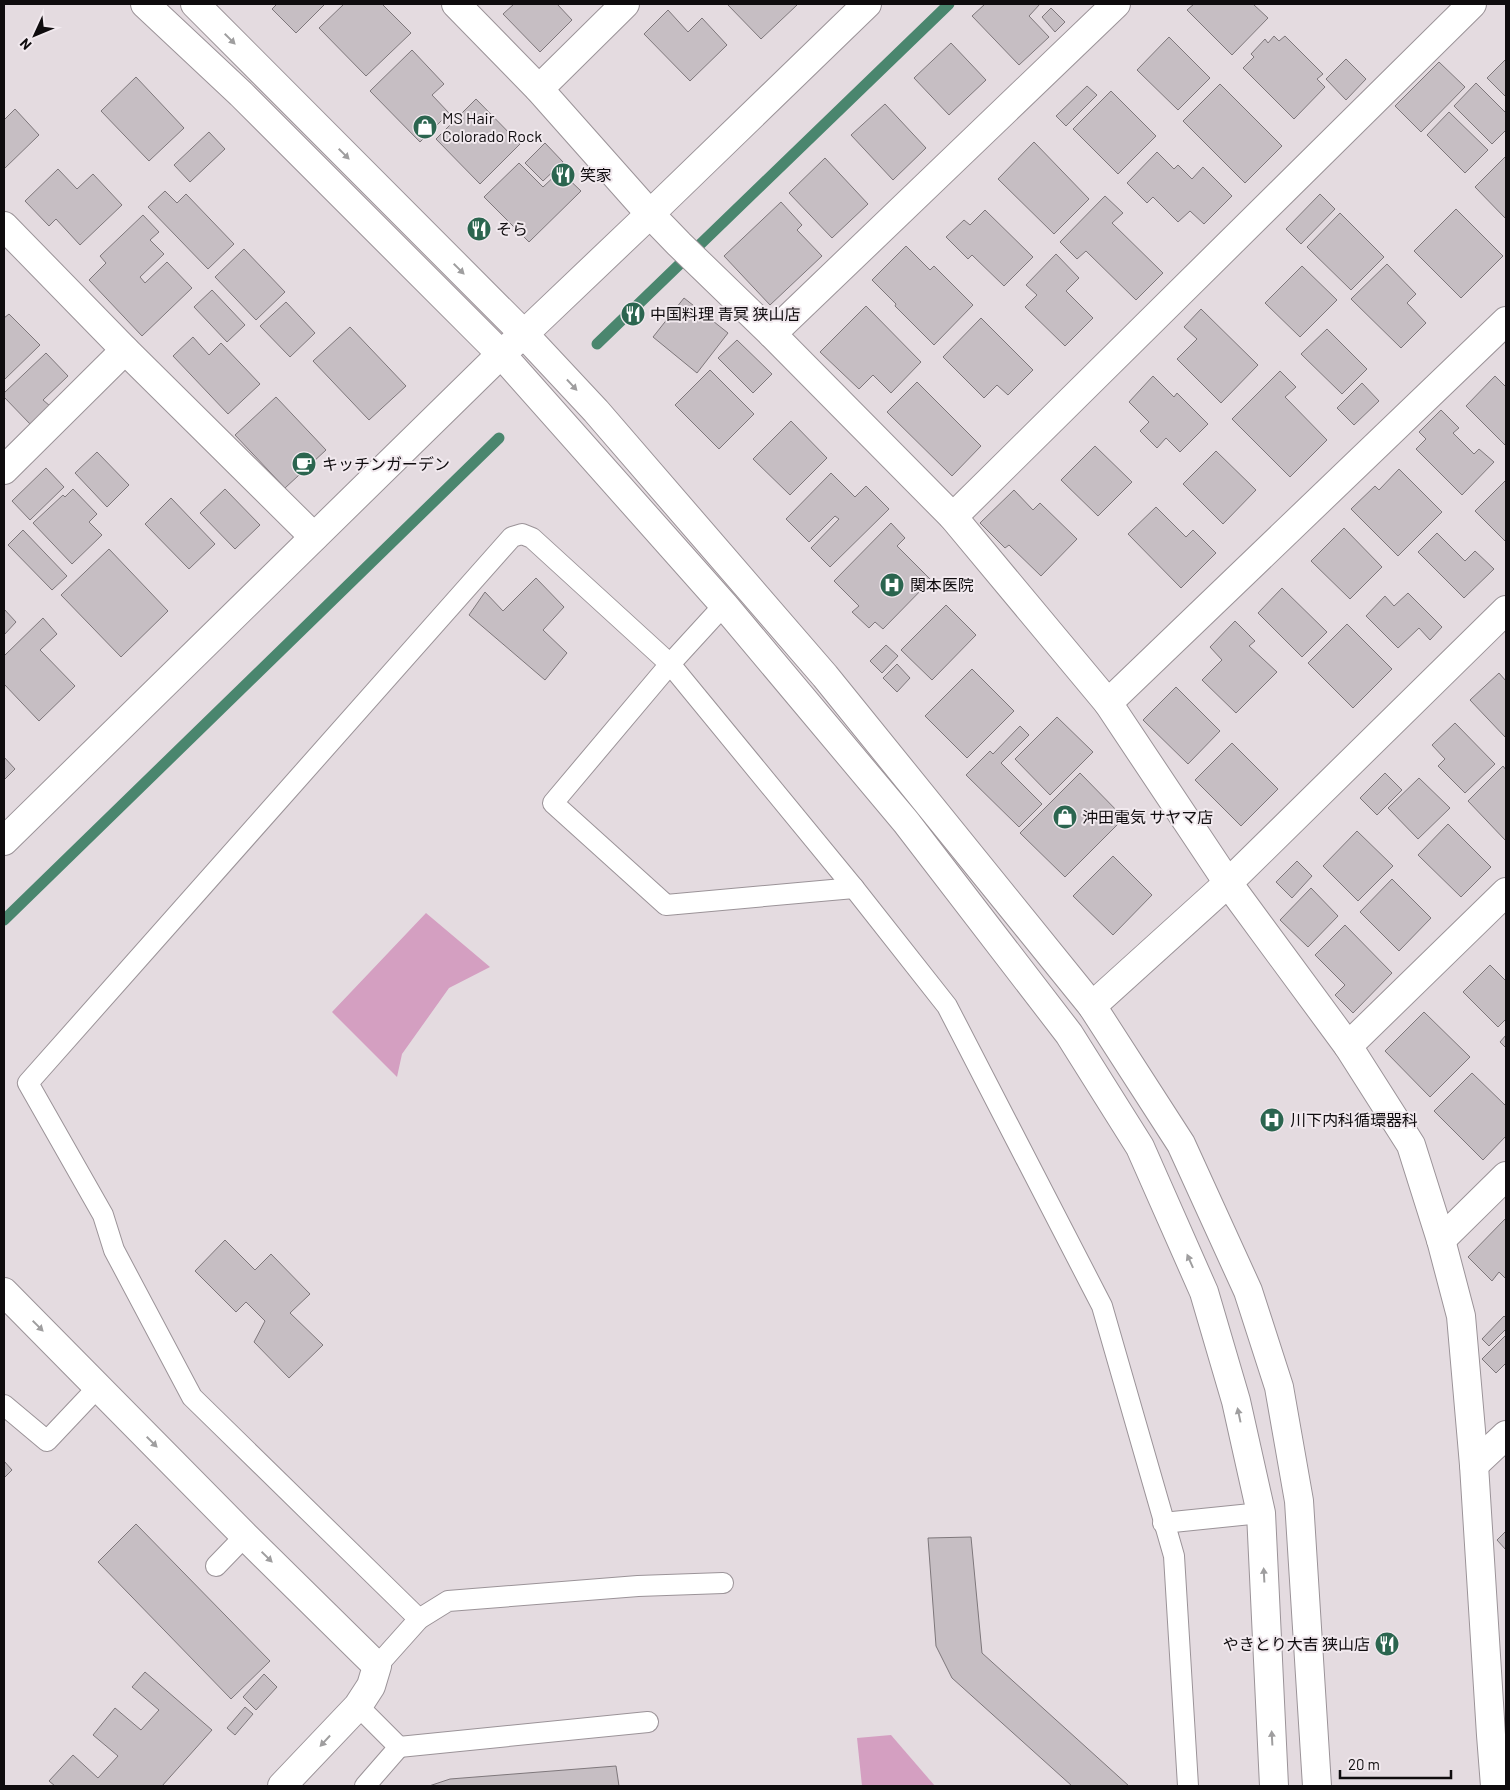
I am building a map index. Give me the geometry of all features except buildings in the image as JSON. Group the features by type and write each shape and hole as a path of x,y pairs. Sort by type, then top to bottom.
{"street":[{"path":"145,4 241,94 501,354 724,605 906,822 1069,1034 1140,1147 1204,1292 1236,1401 1261,1513 1274,1786"},
{"path":"195,4 524,334 596,411 825,676 1092,1006 1181,1144 1248,1291 1279,1387 1299,1501 1317,1786"},
{"path":"456,4 539,89 679,244 772,334 953,517 1108,703 1228,884 1348,1046 1411,1145 1441,1240 1461,1316 1498,1728 1495,1786"},
{"path":"539,89 625,4"},
{"path":"4,841 501,354 650,214 867,4"},
{"path":"772,334 1116,4"},
{"path":"953,517 1472,4"},
{"path":"4,226 125,350 314,537"},
{"path":"1108,703 1506,321"},
{"path":"4,470 125,350"},
{"path":"1092,1006 1228,884 1506,610"},
{"path":"1348,1046 1506,892"},
{"path":"1441,1240 1506,1176"},
{"path":"4,1292 245,1536 377,1666 371,1686 358,1706 282,1786"},
{"path":"1474,1465 1506,1435"}],"lane":[{"path":"419,1619 192,1397 114,1250 103,1215 28,1083 512,537 522,534 532,538 670,664 948,1006 1102,1306 1174,1556 1188,1786"},
{"path":"724,605 670,664 553,803 666,905 854,888"},
{"path":"4,1405 46,1441 98,1387"},
{"path":"1163,1523 1261,1513"},
{"path":"216,1566 245,1536"},
{"path":"377,1666 419,1619 448,1601 638,1586 723,1583"},
{"path":"358,1706 399,1747"},
{"path":"365,1786 399,1747 648,1722"}],"shaded area":[{"path":"426,913 490,967 449,988 402,1054 397,1077 332,1012"},
{"path":"891,1735 935,1786 862,1786 857,1738"}],"waterway":[{"path":"597,344 949,4"},
{"path":"4,920 499,438"}],"place":[{"name":"MS Hair Colorado Rock","path":"425,127"},
{"name":"笑家","path":"563,175"},
{"name":"そら","path":"479,229"},
{"name":"中国料理 青冥 狭山店","path":"633,314"},
{"name":"キッチンガーデン","path":"304,464"},
{"name":"関本医院","path":"892,585"},
{"name":"沖田電気 サヤマ店","path":"1065,817"},
{"name":"川下内科循環器科","path":"1272,1120"},
{"name":"やきとり大吉 狭山店","path":"1387,1644"}]}
